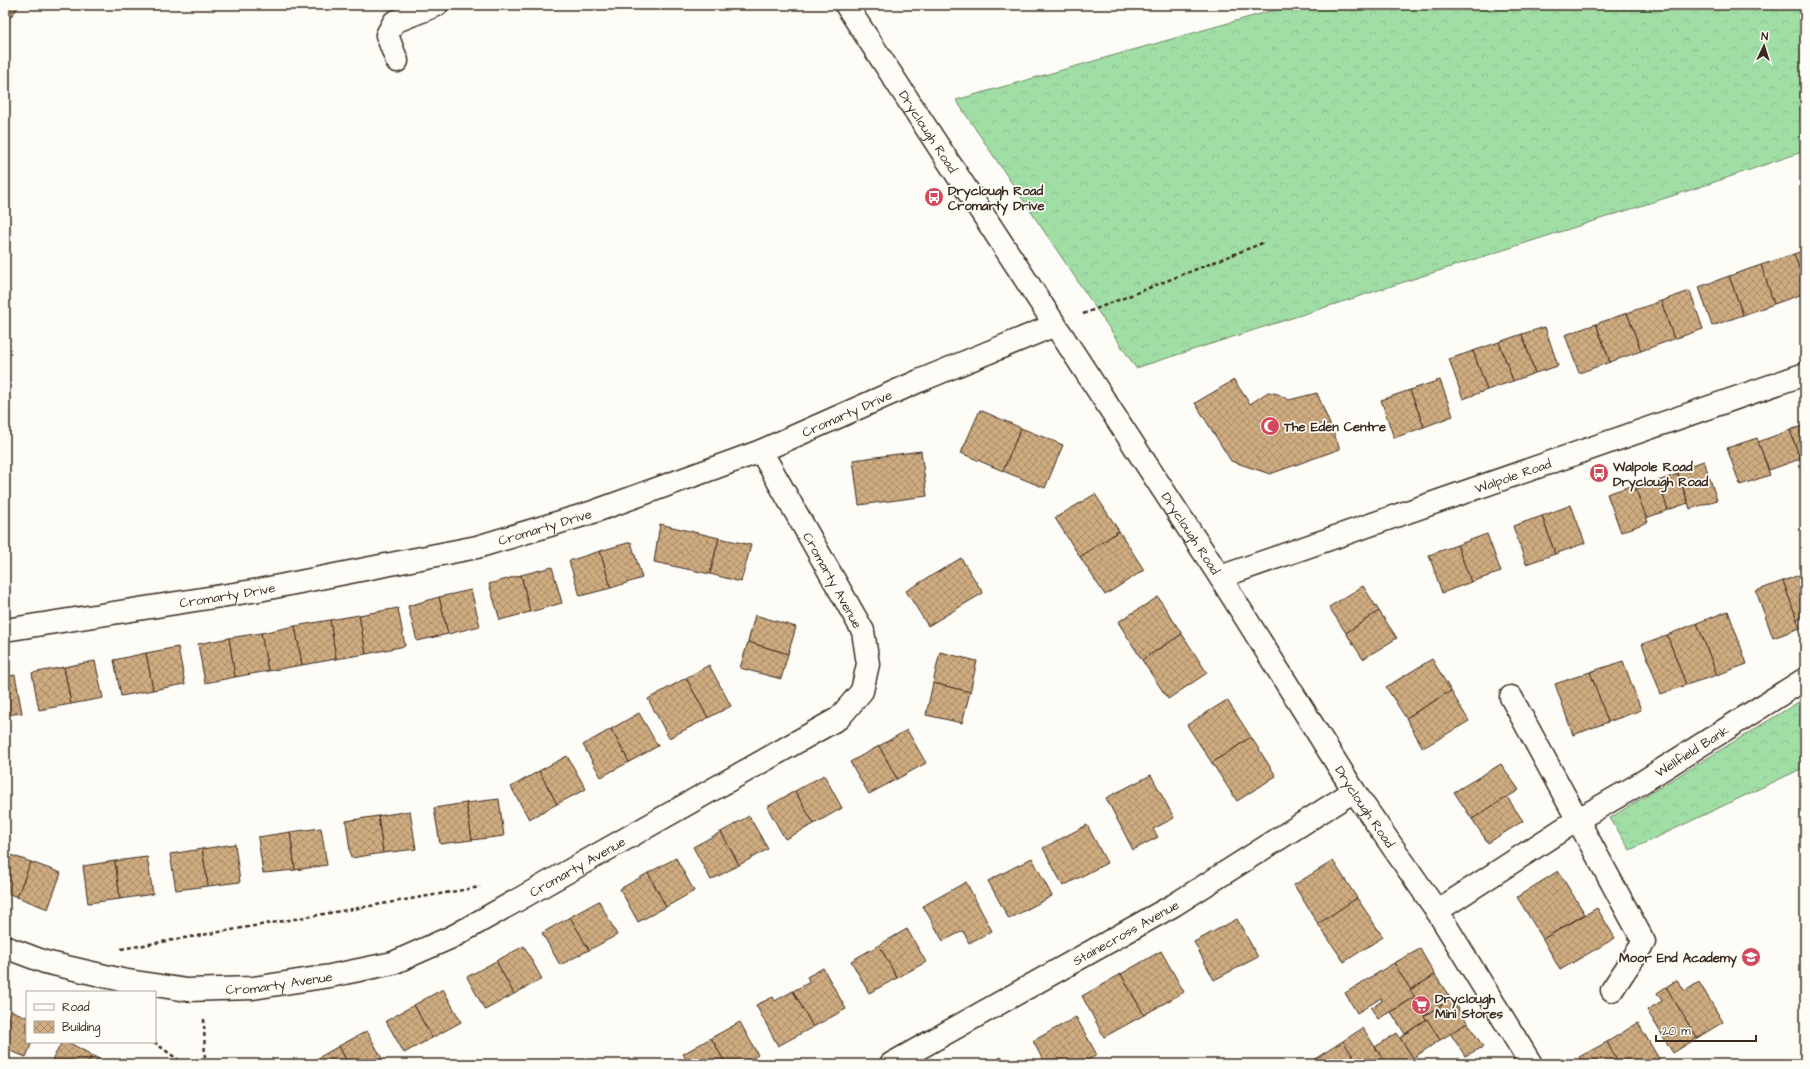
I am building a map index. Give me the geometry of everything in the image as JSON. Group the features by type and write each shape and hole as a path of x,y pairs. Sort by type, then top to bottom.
{"street":[{"path":"397,61 387,35 394,22 437,5"},
{"name":"Dryclough Road","path":"846,5 1220,577 1354,791 1437,911 1531,1064"},
{"name":"Cromarty Drive","path":"5,630 260,590 477,546 590,514 761,451 919,381 1055,325"},
{"name":"Walpole Road","path":"1220,577 1805,374"},
{"name":"Cromarty Avenue","path":"5,947 45,962 122,980 187,990 253,988 330,976 393,963 454,936 839,718 862,691 868,664 863,631 761,451"},
{"name":"Wellfield Bank","path":"1437,911 1577,820 1636,786 1805,679"},
{"path":"1511,697 1644,942 1612,990"},
{"name":"Stainecross Avenue","path":"891,1064 1174,905 1354,791"}],"path":[{"path":"1055,325 1265,242"},
{"path":"115,950 481,886"},
{"path":"203,989 205,1064"},
{"path":"155,1043 184,1064"}],"green space":[{"path":"1292,5 1805,5 1805,151 1703,186 1136,368 956,100"},
{"path":"1805,698 1805,767 1630,850 1610,818"}],"building":[{"path":"5,5 20,5 5,24"},
{"path":"1805,250 1805,285 1794,254"},
{"path":"1794,254 1805,285 1805,293 1774,304 1761,265"},
{"path":"1761,265 1774,304 1743,315 1729,276"},
{"path":"1729,276 1743,315 1712,326 1699,287"},
{"path":"1690,291 1703,329 1674,339 1661,301"},
{"path":"1661,301 1674,339 1641,351 1627,313"},
{"path":"1627,313 1641,351 1610,362 1596,324"},
{"path":"1596,324 1610,362 1579,373 1565,335"},
{"path":"1545,327 1558,366 1535,373 1522,334"},
{"path":"1522,334 1535,373 1513,381 1499,342"},
{"path":"1499,342 1513,381 1487,390 1473,351"},
{"path":"1473,351 1487,390 1463,399 1449,359"},
{"name":"The Eden Centre","path":"1234,380 1250,404 1268,392 1278,394 1289,400 1317,393 1340,449 1270,474 1231,461 1195,403"},
{"path":"1440,380 1453,416 1424,427 1410,390"},
{"path":"1410,390 1424,427 1394,438 1381,400"},
{"path":"980,410 1021,428 1003,471 961,453"},
{"path":"1805,425 1805,457 1800,459 1790,430"},
{"path":"1021,428 1063,445 1045,488 1003,471"},
{"path":"1790,430 1800,459 1769,470 1758,442"},
{"path":"1757,438 1770,475 1740,485 1727,448"},
{"path":"921,451 927,496 859,505 853,460"},
{"path":"1704,461 1717,500 1690,509 1677,470"},
{"path":"1678,474 1688,503 1668,510 1658,481"},
{"path":"1658,481 1668,510 1646,518 1636,489"},
{"path":"1634,485 1648,522 1621,532 1607,494"},
{"path":"1095,494 1119,531 1080,557 1055,518"},
{"path":"1571,505 1585,543 1555,554 1542,516"},
{"path":"1542,516 1555,554 1526,564 1513,526"},
{"path":"660,524 719,538 710,574 654,562"},
{"path":"1119,531 1144,570 1105,595 1080,557"},
{"path":"1487,534 1501,572 1471,582 1457,545"},
{"path":"719,538 751,545 741,582 710,574"},
{"path":"631,542 642,578 611,588 600,551"},
{"path":"1457,545 1471,582 1442,593 1429,555"},
{"path":"600,551 611,588 580,596 569,561"},
{"path":"961,558 983,593 928,626 906,591"},
{"path":"552,567 562,603 530,612 521,575"},
{"path":"1805,573 1805,617 1797,620 1783,581"},
{"path":"521,575 530,612 500,620 489,584"},
{"path":"1783,581 1800,628 1773,638 1756,591"},
{"path":"1363,586 1379,611 1346,633 1329,607"},
{"path":"471,590 480,626 448,634 439,597"},
{"path":"439,597 448,634 417,641 408,606"},
{"path":"1158,597 1182,634 1142,660 1118,622"},
{"path":"398,608 405,646 366,654 359,615"},
{"path":"1379,611 1397,638 1363,659 1346,633"},
{"path":"1728,611 1747,664 1717,675 1697,623"},
{"path":"359,615 366,654 336,659 330,620"},
{"path":"755,615 796,627 788,654 748,642"},
{"path":"330,620 336,659 302,665 295,626"},
{"path":"1697,623 1717,675 1686,685 1667,635"},
{"path":"295,626 302,665 268,671 261,633"},
{"path":"261,633 268,671 235,677 229,638"},
{"path":"1182,634 1207,673 1168,699 1142,660"},
{"path":"1667,635 1686,685 1661,694 1642,644"},
{"path":"229,638 235,677 205,683 198,644"},
{"path":"748,642 788,654 781,679 740,668"},
{"path":"178,647 185,684 153,690 146,653"},
{"path":"940,652 977,661 970,692 933,683"},
{"path":"146,653 153,690 121,696 114,660"},
{"path":"1432,659 1451,691 1406,718 1386,687"},
{"path":"95,661 103,698 71,704 64,667"},
{"path":"1623,661 1641,710 1608,722 1590,672"},
{"path":"709,665 731,706 708,718 686,678"},
{"path":"64,667 71,704 39,710 32,673"},
{"path":"1590,672 1608,722 1573,735 1555,684"},
{"path":"15,675 22,713 5,715 5,677"},
{"path":"686,678 708,718 669,738 648,699"},
{"path":"933,683 970,692 962,723 926,715"},
{"path":"1451,691 1469,721 1423,748 1406,718"},
{"path":"1227,700 1251,737 1212,763 1187,725"},
{"path":"639,713 658,746 629,762 611,729"},
{"path":"611,729 629,762 601,777 583,745"},
{"path":"907,730 926,763 897,779 879,746"},
{"path":"1251,737 1276,776 1237,801 1212,763"},
{"path":"879,746 897,779 869,794 850,762"},
{"path":"567,756 586,789 557,804 539,771"},
{"path":"1501,764 1519,790 1472,819 1454,792"},
{"path":"539,771 557,804 529,819 511,787"},
{"path":"824,775 842,808 814,824 795,791"},
{"path":"1151,775 1174,818 1153,829 1158,837 1133,850 1106,798"},
{"path":"795,791 814,824 785,839 767,807"},
{"path":"1507,797 1523,821 1488,843 1472,819"},
{"path":"499,799 504,836 472,840 466,803"},
{"path":"466,803 472,840 440,844 434,808"},
{"path":"410,811 416,849 383,853 378,816"},
{"path":"378,816 383,853 351,858 346,821"},
{"path":"749,816 768,849 739,865 721,832"},
{"path":"1087,825 1107,863 1063,886 1043,848"},
{"path":"321,828 327,865 295,870 290,832"},
{"path":"290,832 295,870 263,873 258,837"},
{"path":"721,832 739,865 711,880 693,847"},
{"path":"235,844 240,882 208,886 202,849"},
{"path":"202,849 208,886 176,890 170,854"},
{"path":"5,853 31,862 17,897 5,892"},
{"path":"147,857 153,894 120,899 115,861"},
{"path":"676,858 694,891 666,907 648,873"},
{"path":"1032,858 1052,896 1009,919 988,881"},
{"path":"115,861 120,899 88,903 83,866"},
{"path":"1333,861 1357,898 1318,924 1294,885"},
{"path":"31,862 61,873 48,909 17,897"},
{"path":"1558,871 1585,914 1543,939 1517,897"},
{"path":"648,873 666,907 638,922 620,889"},
{"path":"966,882 992,931 969,943 963,931 943,941 923,906"},
{"path":"1357,898 1383,937 1344,962 1318,924"},
{"path":"599,901 617,935 589,950 570,917"},
{"path":"1597,908 1615,938 1560,970 1543,939"},
{"path":"570,917 589,950 560,965 542,933"},
{"path":"1237,919 1258,957 1214,980 1194,942"},
{"path":"907,929 926,962 897,978 879,945"},
{"path":"879,945 897,978 869,993 851,961"},
{"path":"524,946 542,979 514,994 496,961"},
{"name":"Dryclough Mini Stores","path":"1420,949 1435,975 1410,990 1394,963"},
{"path":"1161,951 1184,992 1144,1015 1121,974"},
{"path":"496,961 514,994 485,1010 467,977"},
{"path":"1394,963 1415,997 1378,1019 1371,1008 1382,1001 1381,998 1357,1013 1345,993"},
{"path":"823,968 846,1009 813,1027 793,991 810,982 807,977"},
{"path":"1121,974 1144,1015 1104,1037 1082,996"},
{"name":"Dryclough Mini Stores","path":"1435,975 1451,999 1424,1016 1427,1019 1405,1034 1391,1012 1415,997 1410,990"},
{"path":"1677,980 1685,991 1699,982 1723,1022 1697,1038 1666,987"},
{"path":"1666,987 1697,1038 1673,1053 1647,1010 1662,1001 1657,993"},
{"path":"443,989 461,1022 432,1038 414,1005"},
{"path":"793,991 813,1027 778,1046 756,1005 773,997 775,1001"},
{"name":"Dryclough Mini Stores","path":"1451,999 1468,1023 1440,1040 1424,1016"},
{"path":"414,1005 432,1038 404,1053 386,1021"},
{"path":"10,1010 26,1017 26,1043 32,1043 26,1057 5,1049 5,1023"},
{"path":"1076,1017 1097,1055 1080,1064 1045,1064 1033,1041"},
{"path":"1427,1019 1440,1040 1413,1058 1400,1038"},
{"path":"740,1022 758,1055 742,1064 726,1064 711,1038"},
{"path":"1468,1023 1483,1047 1465,1056 1450,1033"},
{"path":"1638,1023 1662,1064 1619,1064 1607,1042"},
{"path":"1363,1028 1386,1064 1358,1064 1343,1041"},
{"path":"367,1031 385,1064 348,1064 339,1046"},
{"path":"1397,1033 1413,1058 1404,1064 1386,1064 1375,1047"},
{"path":"711,1038 726,1064 689,1064 683,1054"},
{"path":"1343,1041 1358,1064 1307,1064"},
{"path":"1607,1042 1619,1064 1583,1064 1579,1057"},
{"path":"61,1043 70,1043 92,1055 87,1064 50,1064"},
{"path":"339,1046 348,1064 312,1064 311,1062"},
{"path":"92,1055 107,1064 87,1064"},
{"path":"1001,1057 1005,1064 988,1064"}],"place":[{"name":"Dryclough Road Cromarty Drive","path":"934,197"},
{"name":"The Eden Centre","path":"1270,426"},
{"name":"Walpole Road Dryclough Road","path":"1599,473"},
{"name":"Moor End Academy","path":"1751,957"},
{"name":"Dryclough Mini Stores","path":"1421,1005"}]}
